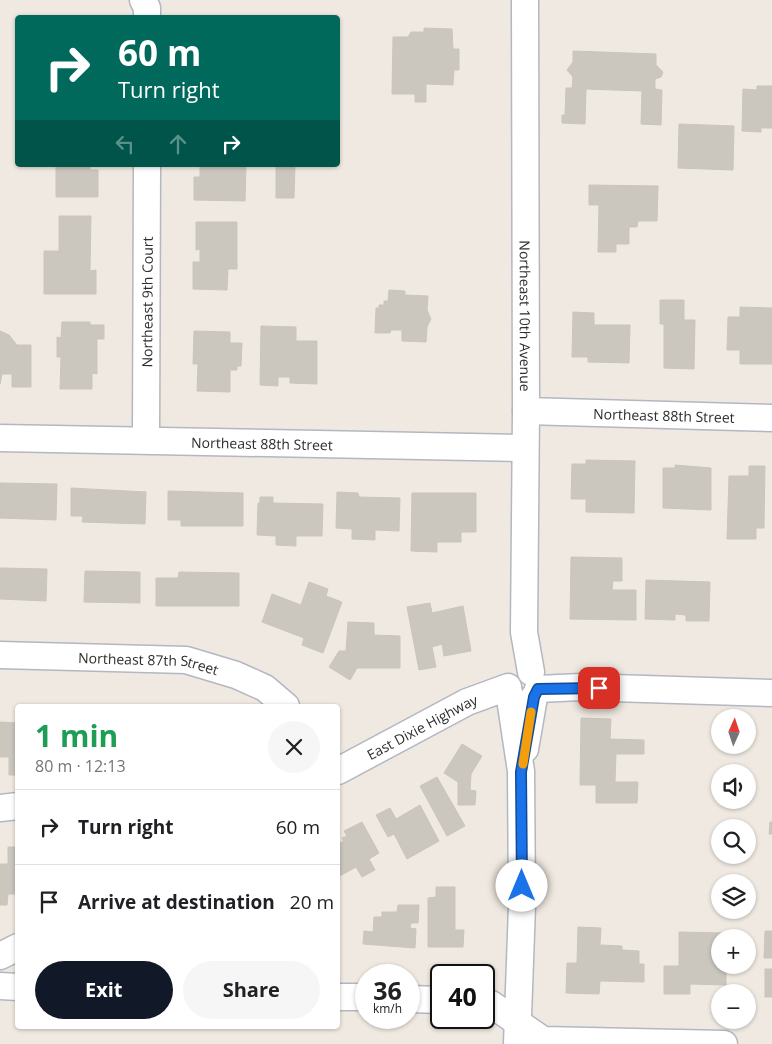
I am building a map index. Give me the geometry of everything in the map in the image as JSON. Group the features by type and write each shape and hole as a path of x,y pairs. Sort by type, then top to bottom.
{"street":[{"path":"143,0 147,8 147,15"},
{"name":"Northeast 10th Avenue","path":"517,1033 522,906 521,772 526,411 525,0"},
{"name":"Northeast 9th Court","path":"146,440 147,167"},
{"name":"Northeast 88th Street","path":"526,411 772,418"},
{"name":"Northeast 88th Street","path":"0,438 525,448"},
{"name":"Northeast 87th Street","path":"0,655 186,660 236,675 265,688 284,704"},
{"path":"522,685 772,693"},
{"name":"East Dixie Highway","path":"340,770 467,702 522,685"},
{"path":"0,808 15,806"},
{"path":"0,956 15,948"},
{"path":"0,986 15,987"},
{"path":"340,996 355,997"},
{"path":"495,1012 517,1033 557,1042 724,1044"}],"building":[{"path":"424,28 452,29 453,49 459,49 459,70 454,70 453,85 426,84 426,102 415,102 415,94 392,94 393,37 408,37 411,32 424,32"},
{"path":"573,51 656,54 656,65 663,72 661,77 655,79 655,89 662,90 661,125 641,124 642,91 586,89 585,124 562,123 562,115 565,115 566,88 572,88 573,77 567,70 573,62"},
{"path":"757,86 772,86 772,128 761,128 761,132 742,131 743,89 757,90"},
{"path":"679,124 734,126 733,170 678,168"},
{"path":"56,167 90,167 90,170 98,170 98,197 56,197"},
{"path":"200,167 246,167 245,201 194,200 194,177 200,177"},
{"path":"276,167 295,167 294,198 276,198"},
{"path":"589,185 658,186 657,221 638,221 637,227 629,227 629,244 616,244 616,252 598,252 599,205 589,205"},
{"path":"59,216 91,216 90,271 96,270 96,294 44,294 44,251 59,251"},
{"path":"196,222 237,222 237,269 228,269 227,290 193,289 193,262 200,262 200,249 196,250"},
{"path":"389,290 405,291 405,295 428,296 427,310 431,319 427,327 426,342 402,341 402,330 391,330 390,333 375,333 376,308 379,308 379,305 384,305 384,301 388,301"},
{"path":"660,300 684,300 684,320 695,320 694,369 664,368 664,324 660,324"},
{"path":"740,307 772,308 772,364 740,364 740,350 727,350 728,317 740,317"},
{"path":"573,312 594,313 594,325 630,325 629,363 588,362 588,357 572,357"},
{"path":"62,322 90,322 90,325 104,325 104,339 97,339 97,374 92,373 92,389 60,389 61,357 57,357 57,337 61,338"},
{"path":"261,326 296,327 296,341 317,341 317,384 290,383 290,377 278,377 278,386 260,385"},
{"path":"0,331 9,335 17,345 31,345 31,387 12,387 12,374 2,374 0,384"},
{"path":"194,331 230,332 230,343 242,343 241,366 237,366 237,370 230,370 230,392 197,391 198,364 193,364"},
{"path":"586,460 635,461 634,513 586,512 586,499 571,499 572,464 586,464"},
{"path":"675,465 711,468 711,510 663,508 663,468 675,468"},
{"path":"749,466 765,466 764,528 756,528 756,539 727,539 729,476 749,476"},
{"path":"0,483 57,484 56,520 0,518"},
{"path":"71,488 146,492 145,524 82,522 83,516 71,516"},
{"path":"168,491 243,493 243,526 181,526 181,520 168,520"},
{"path":"337,492 358,493 359,497 400,498 399,531 375,530 375,540 352,539 352,529 336,528"},
{"path":"412,493 476,493 476,532 461,532 461,542 437,542 437,552 411,551"},
{"path":"260,497 273,497 273,503 323,504 322,536 296,536 296,546 276,545 276,536 257,535 258,503 260,503"},
{"path":"571,557 622,558 622,581 613,581 612,590 636,590 636,620 570,619"},
{"path":"0,568 47,569 46,601 0,599"},
{"path":"85,571 140,572 140,603 84,602"},
{"path":"179,572 239,573 239,606 156,606 156,578 178,578"},
{"path":"646,580 710,582 709,621 686,621 686,615 675,614 675,620 645,619"},
{"path":"309,582 328,589 326,596 342,602 323,653 302,645 304,638 262,622 272,594 301,605"},
{"path":"430,603 432,613 463,606 471,651 444,656 442,644 432,647 436,667 419,670 407,607"},
{"path":"348,622 374,623 374,635 400,636 400,668 357,668 350,680 329,667 339,651 346,651"},
{"path":"581,718 611,719 610,739 644,740 644,754 616,754 615,782 638,782 637,803 596,803 596,785 580,785"},
{"path":"0,722 15,723 15,775 9,775 9,757 0,757"},
{"path":"462,744 482,756 471,774 470,790 476,791 475,805 458,805 458,782 444,773"},
{"path":"437,777 465,826 447,836 420,786"},
{"path":"420,805 439,841 407,859 394,834 388,837 376,815 390,808 396,819"},
{"path":"362,822 379,853 369,859 375,870 362,877 356,867 340,876 340,843 344,841 342,838 347,836 344,831"},
{"path":"770,822 772,822 772,834 769,834"},
{"path":"8,847 15,847 15,894 8,894 7,905 0,905 0,864 8,864"},
{"path":"436,887 455,887 455,930 464,930 463,947 428,947 428,898 436,897"},
{"path":"398,905 419,905 418,923 411,923 410,928 416,929 415,948 363,944 364,931 373,932 374,917 382,917 382,912 397,912"},
{"path":"578,927 601,928 600,945 622,946 622,950 639,951 639,964 644,964 644,982 600,981 599,994 566,993 567,963 577,963"},
{"path":"765,931 772,931 772,958 764,958"},
{"path":"679,932 711,933 711,974 726,974 726,984 690,984 690,994 664,994 664,966 679,966"},
{"path":"765,969 772,969 772,997 765,997"}],"slow traffic":[{"path":"523,764 531,712"}],"route":[{"path":"522,886 521,772 534,697 538,689 599,688"}]}
